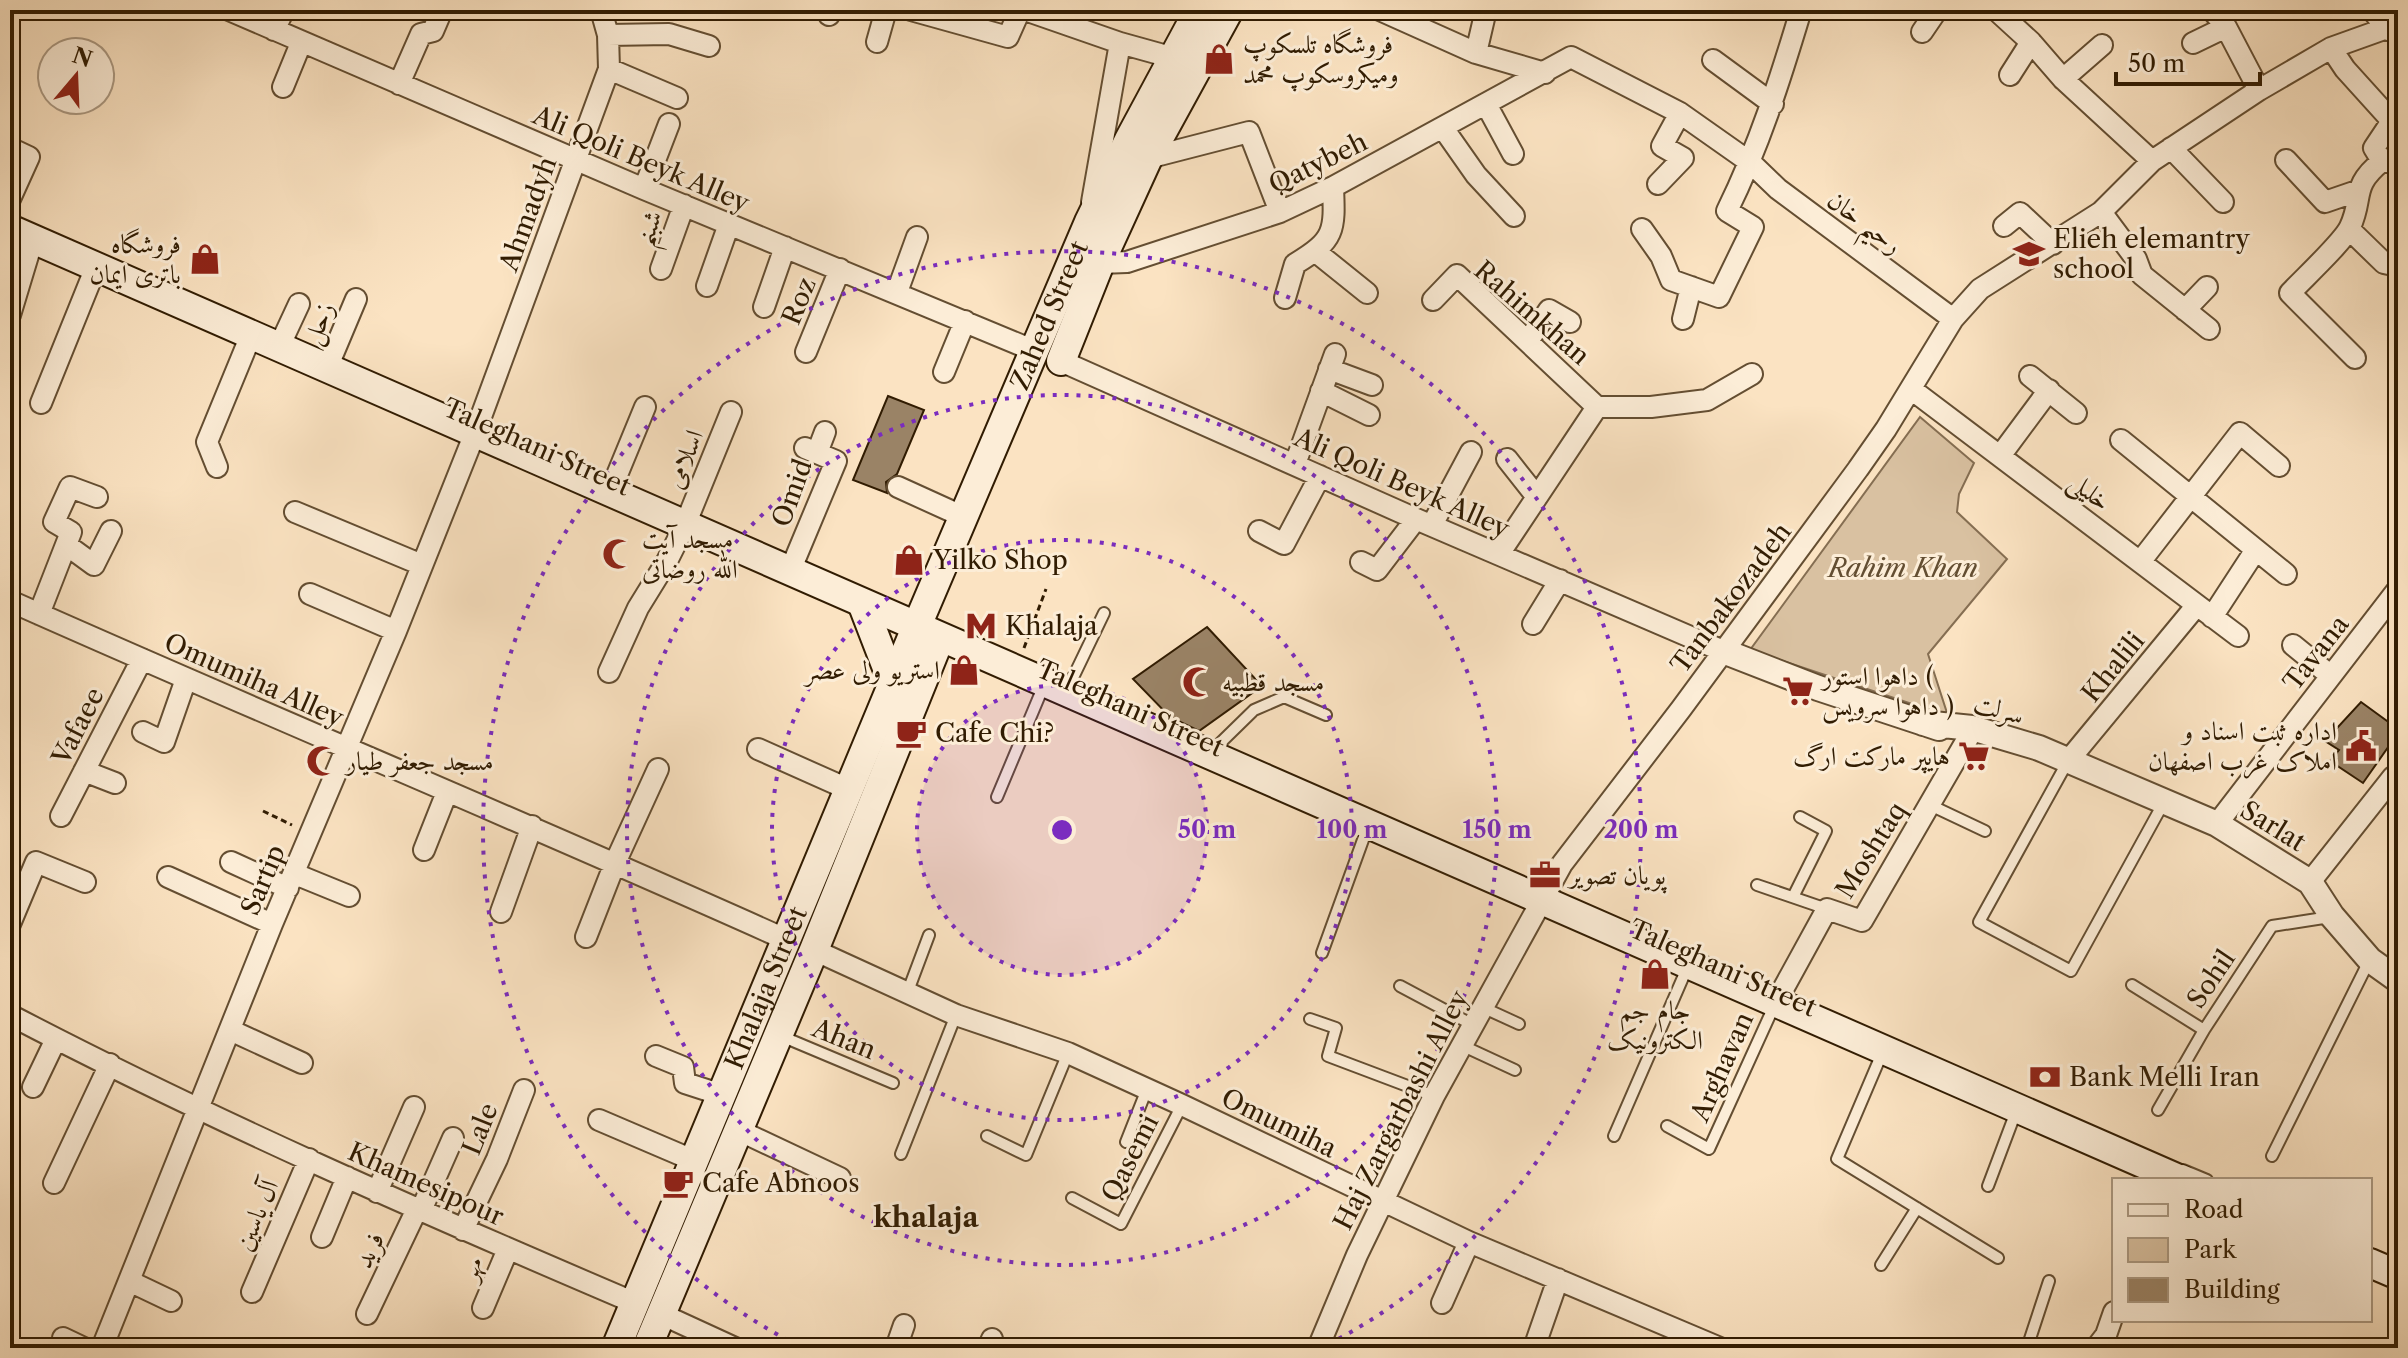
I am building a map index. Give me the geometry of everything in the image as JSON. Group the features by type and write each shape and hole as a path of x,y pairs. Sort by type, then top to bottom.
{"main road":[{"name":"Zahed Street","path":"1048,356 1089,222 1199,10"},
{"name":"Zahed Street","path":"926,627 964,517 1100,263 1148,158 1229,10"},
{"name":"Taleghani Street","path":"21,234 251,335 282,342 612,487 794,562 862,603 926,627 988,658 1213,750 1368,824 1546,892 1688,964 1778,999 1884,1050 2017,1108 2151,1174 2171,1178"},
{"path":"862,603 900,704 954,666 973,657 988,658"},
{"name":"Khalaja Street","path":"616,1348 635,1303 682,1229 738,1130 779,1035 814,950 926,627"},
{"name":"Khalaja Street","path":"647,1348 661,1314 695,1161 850,790 900,704"},
{"path":"2372,1264 2398,1275"}],"street":[{"name":"Ali Qoli Beyk Alley","path":"229,10 575,160 1048,356 1723,651"},
{"path":"274,30 284,10"},
{"path":"399,84 421,34 433,31 442,10"},
{"name":"Ahmadyh","path":"477,427 609,69 608,35 601,10"},
{"path":"877,42 886,10"},
{"path":"911,10 1008,37 1022,10 1174,58"},
{"path":"1476,53 1486,10"},
{"path":"1642,229 1661,256 1671,280 1719,297 1753,227 1727,211 1751,163 1773,104 1801,10"},
{"path":"1922,32 1937,10"},
{"path":"1996,10 2031,42 2063,79 2152,161"},
{"path":"2212,10 2226,27 2259,90"},
{"path":"2372,10 2393,27"},
{"path":"1389,12 1476,53 1545,73"},
{"path":"2193,43 2226,27"},
{"name":"Tanbakozadeh","path":"1546,892 1562,864 1865,459 1953,319 1980,289 2101,212 2152,161 2259,90 2331,48 2393,27"},
{"path":"608,35 669,34 709,46"},
{"path":"2010,75 2031,42"},
{"path":"283,87 301,43"},
{"path":"1089,222 1120,43"},
{"path":"2063,79 2102,45"},
{"path":"2331,48 2345,69 2392,121 2374,148 2390,162 2370,171 2357,191 2349,229 2290,293 2355,358"},
{"name":"Qatybeh","path":"1100,263 1127,262 1280,212 1333,187 1571,57 1680,113 1751,163"},
{"path":"1713,60 1773,104"},
{"path":"609,69 677,98"},
{"path":"1486,104 1513,154"},
{"path":"1658,184 1683,158 1662,146 1680,113"},
{"path":"644,189 669,124"},
{"path":"1443,128 1476,175 1514,216"},
{"path":"1148,158 1249,132 1280,212"},
{"path":"10,148 29,157 10,199"},
{"path":"2171,148 2223,202"},
{"path":"2286,160 2325,202 2357,191"},
{"name":"رحیم خان","path":"1751,163 1778,189 1953,319"},
{"path":"1285,298 1295,264 1316,252 1335,226 1333,187"},
{"name":"شبنم","path":"661,269 684,205"},
{"path":"2101,212 2136,259 2142,275 2209,329"},
{"path":"2004,226 2020,213 2053,244"},
{"path":"707,286 729,224"},
{"path":"2349,229 2384,263 2398,266"},
{"path":"10,315 21,234"},
{"path":"897,292 917,237"},
{"path":"764,307 785,247"},
{"path":"1316,252 1367,293"},
{"path":"41,403 96,267"},
{"name":"Roz","path":"806,352 840,269"},
{"name":"Rahimkhan","path":"1433,300 1457,275 1597,407"},
{"path":"1683,319 1691,287"},
{"path":"2185,310 2207,287"},
{"name":"زحل","path":"329,363 356,299"},
{"path":"282,342 299,304"},
{"path":"1528,341 1549,310 1570,322"},
{"path":"944,372 965,321"},
{"path":"217,467 207,442 251,335"},
{"path":"1295,464 1332,361 1372,385"},
{"path":"1499,554 1597,407 1651,407 1707,400 1752,374"},
{"path":"2030,376 2076,413"},
{"name":"خلیلی","path":"1911,389 2238,636"},
{"path":"2000,456 2049,390"},
{"path":"1321,391 1369,415"},
{"path":"612,487 645,407"},
{"name":"اسلامی","path":"609,672 638,608 667,561 687,519 731,412"},
{"name":"Sartip","path":"102,1348 272,924 396,631 477,427"},
{"name":"Omid","path":"794,562 836,461 811,450 825,432"},
{"path":"2140,562 2240,433 2279,466"},
{"path":"2121,440 2286,574"},
{"path":"1361,562 1377,570 1424,522 1471,452"},
{"path":"1507,459 1537,497"},
{"path":"1259,531 1284,544 1320,476"},
{"path":"39,614 68,546 71,532 54,522 70,487 97,497"},
{"path":"898,487 964,517"},
{"path":"295,512 422,565"},
{"path":"68,546 94,565 111,531"},
{"name":"Khalili","path":"2068,761 2205,611 2255,551"},
{"path":"1533,624 1560,580"},
{"name":"Tavana","path":"2217,824 2398,589"},
{"path":"310,594 396,631"},
{"name":"Omumiha Alley","path":"11,606 39,614 346,749 532,826 787,940"},
{"path":"2293,645 2331,676"},
{"name":"سرلت","path":"1723,651 1818,688 1923,723 2039,748"},
{"name":"Vafaee","path":"61,816 142,659"},
{"path":"143,732 164,742 186,679"},
{"name":"Moshtaq","path":"1827,909 1862,921 1970,733"},
{"name":"Sarlat","path":"2039,748 2217,824 2310,882 2332,916 2370,960 2398,980"},
{"path":"758,749 850,790"},
{"path":"586,937 615,863 658,769"},
{"path":"84,771 115,783"},
{"path":"2310,882 2393,777"},
{"path":"424,850 447,792"},
{"path":"501,912 532,826"},
{"path":"10,924 36,862 85,882"},
{"path":"231,862 349,896"},
{"path":"168,877 272,924"},
{"name":"Haj Zargarbashi Alley","path":"1318,1348 1382,1202 1434,1096 1546,892"},
{"path":"1778,999 1827,909"},
{"name":"Omumiha","path":"814,950 956,1015 1068,1053 1469,1242 1709,1346"},
{"name":"Khamesipour","path":"10,1015 197,1109 377,1192 635,1303"},
{"path":"230,1030 302,1063"},
{"path":"33,1087 56,1039"},
{"path":"656,1056 683,1067 685,1083 722,1095"},
{"path":"54,1183 110,1064"},
{"name":"Lale","path":"463,1230 497,1159 524,1090"},
{"path":"377,1192 414,1107"},
{"path":"599,1120 695,1161"},
{"path":"738,1130 840,1178"},
{"name":"فرید","path":"367,1314 417,1209 423,1206 453,1138"},
{"name":"آل یاسین","path":"252,1292 309,1159"},
{"path":"322,1237 347,1177"},
{"path":"1442,1303 1469,1242"},
{"name":"مهر","path":"483,1308 508,1249"},
{"path":"1534,1348 1558,1279"},
{"path":"129,1281 171,1301"},
{"path":"661,1314 735,1348"},
{"path":"2096,1348 2106,1335 2112,1318"},
{"path":"896,1348 904,1325"},
{"path":"63,1338 84,1348"}],"lane":[{"name":"Taleghani Street","path":"212,304 282,342"},
{"name":"Taleghani Street","path":"687,519 742,537"},
{"name":"Taleghani Street","path":"823,572 926,627 1020,660 1061,686"},
{"path":"997,797 1104,613"},
{"path":"1213,750 1254,710 1284,697 1326,715"},
{"name":"Taleghani Street","path":"1213,750 1443,844"},
{"path":"2068,761 1979,922 2071,971 2164,802"},
{"path":"1930,805 1985,831"},
{"path":"1793,897 1826,831 1800,817"},
{"path":"1322,953 1368,824"},
{"path":"1757,885 1827,909"},
{"name":"Taleghani Street","path":"1591,908 1778,999 2202,1178"},
{"name":"Sohil","path":"2158,1110 2204,1030 2272,926 2332,916"},
{"path":"908,991 929,935"},
{"path":"2272,1156 2370,960"},
{"path":"1614,1136 1688,964"},
{"path":"2132,985 2204,1030"},
{"path":"1400,986 1477,1016 1519,1024"},
{"name":"Arghavan","path":"1667,1126 1709,1149 1778,999"},
{"path":"901,1154 956,1015"},
{"path":"1310,1019 1336,1028 1328,1056 1434,1096"},
{"name":"Ahan","path":"779,1035 893,1083"},
{"path":"1461,1045 1515,1070"},
{"path":"1884,1050 1837,1159 1998,1258"},
{"path":"987,1136 1026,1155 1068,1053"},
{"path":"1126,1142 1147,1089"},
{"name":"Qasemi","path":"1072,1198 1121,1224 1182,1105"},
{"path":"1988,1186 2017,1108"},
{"path":"1881,1265 1917,1208"},
{"path":"2372,1252 2398,1262"},
{"path":"2027,1348 2049,1281"}],"path":[{"path":"1020,660 1046,589"},
{"path":"263,811 309,834"}],"green space":[{"name":"Rahim Khan","path":"1920,417 1974,463 1959,494 1957,512 2007,559 1928,654 1948,716 1750,650"}],"building":[{"path":"888,396 924,410 897,474 886,482 887,493 853,480"},
{"name":"مسجد قطبیه","path":"1207,627 1262,686 1199,731 1170,717 1133,679"},
{"name":"اداره ثبت اسناد و املاک غرب اصفهان","path":"2361,702 2398,729 2363,783 2330,761 2339,750 2325,741"}],"place":[{"name":"فروشگاه تلسکوپ ومیکروسکوپ محمد","path":"1219,59"},
{"name":"Elieh elemantry school","path":"2029,254"},
{"name":"فروشگاه باتری ایمان","path":"205,259"},
{"name":"مسجد آیت الله روضاتی","path":"618,554"},
{"name":"Yilko Shop","path":"909,560"},
{"name":"Khalaja","path":"981,626"},
{"name":"استریو ولی عصر","path":"964,670"},
{"name":"مسجد قطبیه","path":"1198,682"},
{"name":"داهوا استور ( داهوا سرویس )","path":"1798,691"},
{"name":"Cafe Chi?","path":"911,733"},
{"name":"اداره ثبت اسناد و املاک غرب اصفهان","path":"2361,746"},
{"name":"هایپر مارکت ارگ","path":"1974,756"},
{"name":"مسجد جعفر طیار","path":"322,761"},
{"name":"پویان تصویر","path":"1545,875"},
{"name":"جام جم الکترونیک","path":"1655,974"},
{"name":"Bank Melli Iran","path":"2045,1077"},
{"name":"Cafe Abnoos","path":"678,1183"}],"district":[{"name":"khalaja","path":"926,1217"}]}
